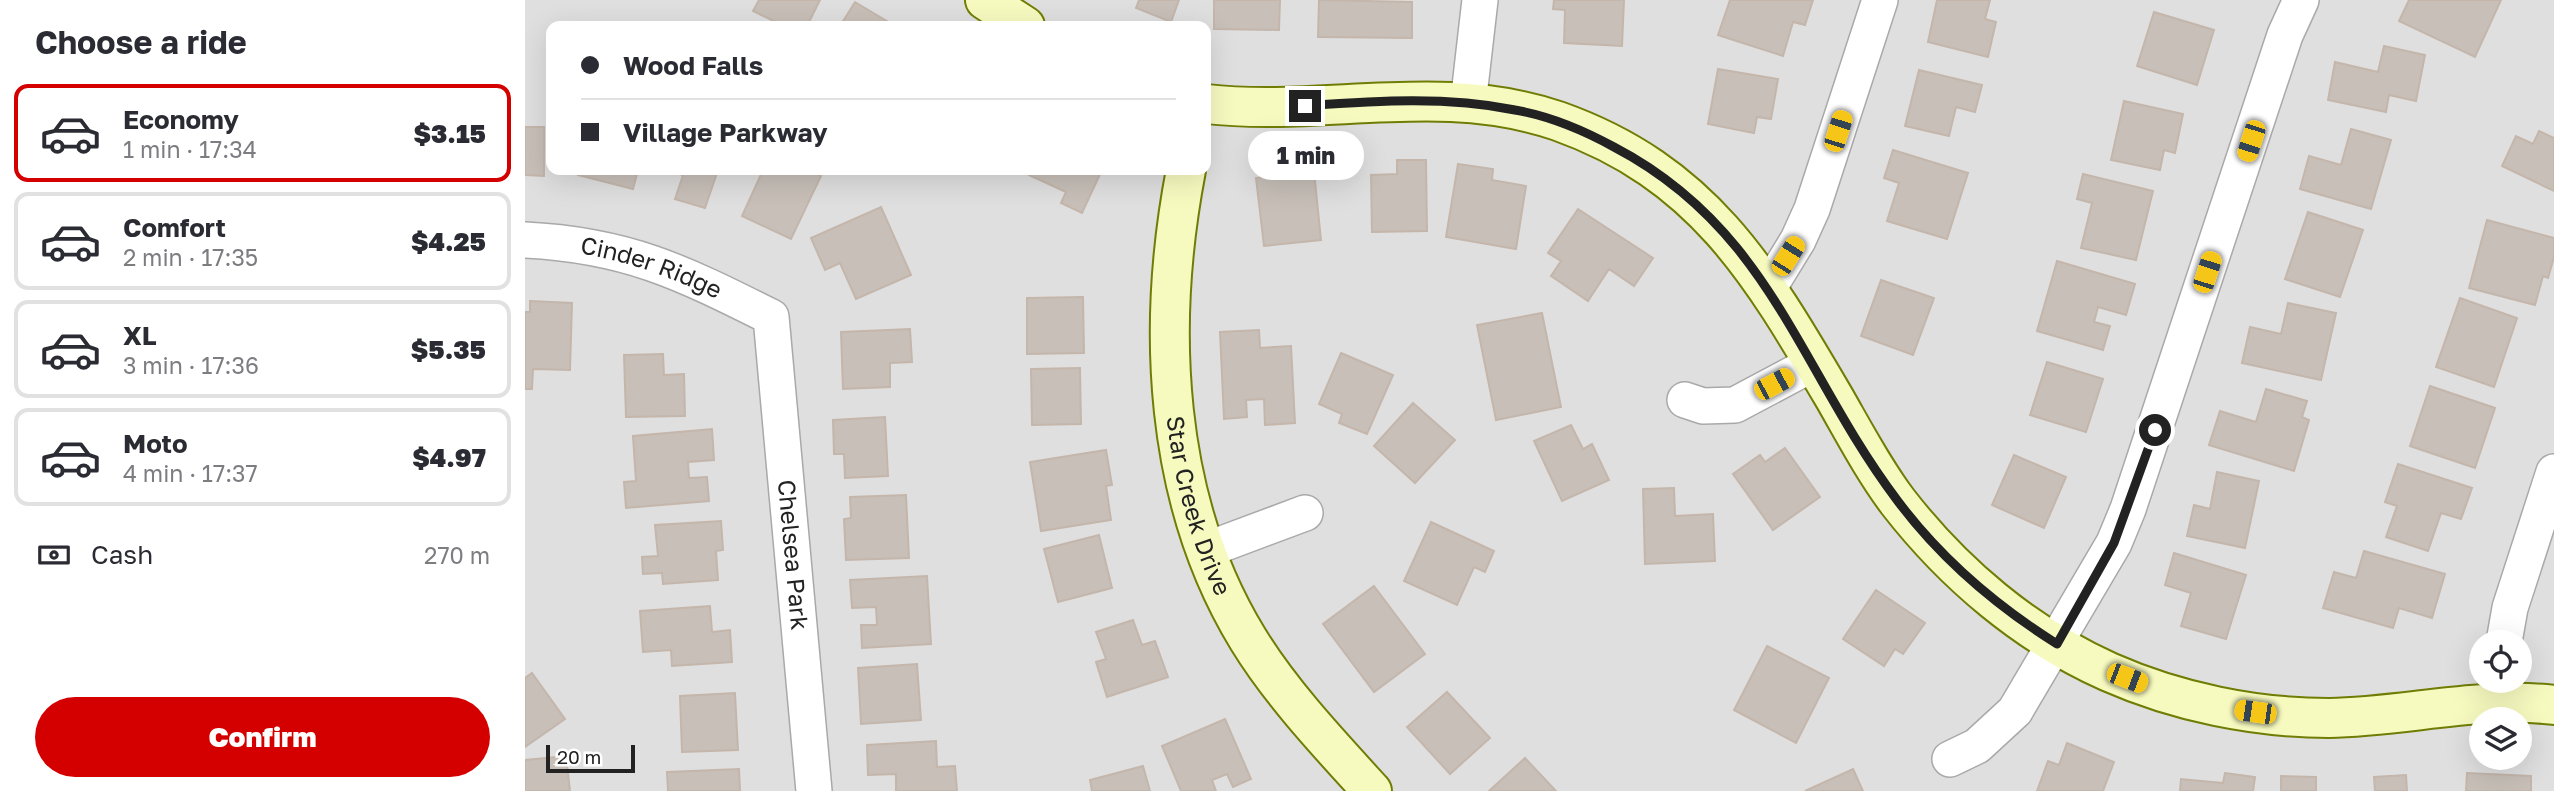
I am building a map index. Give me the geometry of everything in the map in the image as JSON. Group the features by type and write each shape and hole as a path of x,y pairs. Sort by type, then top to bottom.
{"street":[{"path":"985,0 1017,21"},
{"path":"1468,104 1480,0"},
{"path":"1768,289 1812,209 1879,0"},
{"path":"1950,759 1977,746 2015,711 2057,644 2114,543 2129,509 2285,35 2301,0"},
{"path":"1211,104 1279,107 1439,99 1516,110 1557,121 1634,157 1703,207 1732,238 1768,289 1890,489 1932,543 1981,590 2016,618 2109,672 2162,691 2217,706 2274,715 2330,718 2499,693"},
{"name":"Star Creek Drive","path":"1185,175 1171,271 1168,341 1178,436 1186,482 1206,550 1227,601 1249,640 1363,788"},
{"name":"Cinder Ridge","path":"525,240 584,245 646,259 686,274 771,317"},
{"name":"Chelsea Park","path":"771,317 814,791"},
{"path":"1685,400 1703,406 1735,405 1814,363"},
{"path":"2506,630 2509,608 2554,472"},
{"path":"1206,550 1305,513"},
{"path":"2510,693 2554,705"}],"shaded area":[{"path":"525,0 2554,0 2554,791 525,791"}],"building":[{"path":"759,0 820,0 810,21 774,21 753,11"},
{"path":"1139,0 1179,0 1171,21 1136,8"},
{"path":"1214,0 1280,0 1279,30 1214,29"},
{"path":"1319,0 1412,2 1412,38 1318,37"},
{"path":"1554,0 1624,0 1622,46 1564,43 1565,10 1553,9"},
{"path":"1730,0 1813,0 1805,25 1793,22 1783,56 1718,35"},
{"path":"1937,0 1990,0 1985,19 1996,22 1988,57 1928,42"},
{"path":"2409,0 2501,0 2475,57 2399,21"},
{"path":"855,2 887,21 843,21"},
{"path":"2154,12 2214,30 2197,85 2137,66"},
{"path":"2384,46 2425,55 2416,101 2389,95 2386,112 2328,100 2335,62 2378,72"},
{"path":"1718,69 1778,79 1771,119 1757,117 1754,133 1708,124"},
{"path":"1919,70 1982,85 1975,112 1956,107 1949,136 1905,126"},
{"path":"2124,101 2183,114 2175,153 2164,150 2160,170 2111,160"},
{"path":"525,127 544,127 544,176 525,175"},
{"path":"2351,129 2391,140 2371,209 2300,189 2309,156 2341,165"},
{"path":"2539,131 2554,138 2554,191 2502,166 2516,136 2533,144"},
{"path":"1893,150 1968,173 1947,239 1887,221 1899,183 1884,178"},
{"path":"1397,160 1426,160 1427,231 1372,232 1371,175 1397,174"},
{"path":"1458,164 1493,169 1492,180 1526,186 1516,249 1446,237"},
{"path":"1314,171 1321,240 1264,246 1256,178"},
{"path":"2083,174 2153,191 2136,260 2081,248 2092,203 2077,199"},
{"path":"578,175 637,175 633,189"},
{"path":"683,175 716,175 705,208 675,199"},
{"path":"761,175 821,176 791,239 742,216"},
{"path":"1029,175 1100,175 1082,213 1061,203 1066,192"},
{"path":"881,207 911,275 856,299 840,263 825,270 811,238"},
{"path":"1578,209 1653,258 1634,286 1609,269 1588,301 1551,276 1561,261 1548,253"},
{"path":"2308,212 2363,230 2340,297 2285,279"},
{"path":"2487,220 2554,238 2554,257 2548,278 2543,276 2535,305 2469,288"},
{"path":"2057,261 2135,284 2126,315 2098,307 2094,322 2110,326 2103,350 2037,331"},
{"path":"1881,280 1934,298 1913,355 1861,336"},
{"path":"1083,297 1084,353 1027,354 1027,298"},
{"path":"2460,298 2517,318 2494,387 2436,367"},
{"path":"530,301 572,303 570,370 533,369 532,389 525,389 525,312 530,312"},
{"path":"2288,303 2336,313 2321,380 2242,363 2250,327 2281,334"},
{"path":"1542,313 1561,407 1496,420 1477,325"},
{"path":"910,329 912,362 890,363 890,387 843,389 841,332"},
{"path":"1259,330 1260,348 1291,346 1295,423 1265,425 1264,399 1246,400 1247,417 1224,419 1220,332"},
{"path":"1341,353 1393,375 1367,434 1339,423 1342,414 1319,404"},
{"path":"663,354 664,375 684,374 685,416 626,417 624,355"},
{"path":"2047,362 2103,379 2086,432 2030,415"},
{"path":"1080,368 1081,424 1032,425 1031,369"},
{"path":"2430,386 2495,408 2475,468 2410,446"},
{"path":"2266,389 2307,401 2302,417 2309,420 2294,471 2209,445 2220,411 2256,422"},
{"path":"1413,403 1455,440 1415,483 1374,446"},
{"path":"885,417 888,476 845,478 844,454 834,454 833,420"},
{"path":"1571,425 1583,449 1592,444 1609,480 1562,501 1534,441"},
{"path":"712,429 714,460 688,462 689,478 707,477 709,501 626,508 624,482 636,481 633,436"},
{"path":"1785,448 1820,497 1773,530 1733,474 1760,455 1765,462"},
{"path":"1106,450 1112,485 1106,486 1111,520 1041,531 1030,462"},
{"path":"2014,455 2066,477 2044,528 1992,505"},
{"path":"2398,464 2472,488 2461,519 2441,513 2428,551 2386,537 2397,506 2385,502"},
{"path":"2217,472 2259,481 2245,548 2187,536 2194,505 2210,509"},
{"path":"1674,488 1675,516 1713,514 1715,561 1645,564 1643,489"},
{"path":"906,495 909,558 846,560 844,519 851,518 850,497"},
{"path":"721,521 723,550 716,551 718,580 663,584 662,573 643,574 642,557 658,556 655,525"},
{"path":"1431,522 1494,551 1485,572 1474,567 1457,605 1404,581"},
{"path":"1099,535 1112,588 1058,602 1044,549"},
{"path":"2364,551 2445,574 2432,618 2399,608 2393,628 2323,608 2334,572 2356,578"},
{"path":"2174,553 2246,575 2226,639 2181,626 2191,593 2165,585"},
{"path":"927,576 931,644 862,648 861,625 877,625 876,607 852,608 850,580"},
{"path":"1374,586 1425,654 1374,692 1323,624"},
{"path":"1876,590 1925,623 1903,654 1895,649 1884,666 1843,639"},
{"path":"710,606 712,632 730,630 732,662 672,666 671,650 643,652 640,611"},
{"path":"1133,620 1142,645 1155,641 1168,677 1107,697 1096,662 1106,659 1096,632"},
{"path":"1767,646 1829,678 1796,743 1734,710"},
{"path":"917,664 921,720 861,724 858,668"},
{"path":"532,673 565,719 525,747 525,678"},
{"path":"1447,692 1490,738 1450,774 1407,727"},
{"path":"735,693 738,750 682,752 680,696"},
{"path":"1225,719 1251,779 1233,787 1227,774 1212,780 1216,791 1181,791 1162,746"},
{"path":"936,741 937,767 955,766 957,791 896,791 896,774 868,775 867,745"},
{"path":"2067,743 2114,762 2103,791 2037,791 2048,761 2059,765"},
{"path":"566,756 570,791 525,791 525,760"},
{"path":"1525,758 1556,791 1489,791"},
{"path":"1143,766 1150,791 1092,791 1090,780"},
{"path":"739,769 740,791 668,791 667,772"},
{"path":"1853,769 1863,791 1805,791"},
{"path":"2225,773 2255,777 2253,791 2180,791 2181,779 2223,783"},
{"path":"2467,773 2531,776 2531,791 2466,791"},
{"path":"2406,775 2407,791 2375,791 2374,777"},
{"path":"2281,776 2316,777 2316,791 2281,791"}],"route":[{"path":"1305,106 1439,99 1516,110 1557,121 1597,137 1634,157 1669,181 1703,207 1732,238 1768,289 1814,363 1865,452 1896,499 1932,543 1972,583 2016,618 2057,644 2114,543 2129,509 2155,430"}]}
